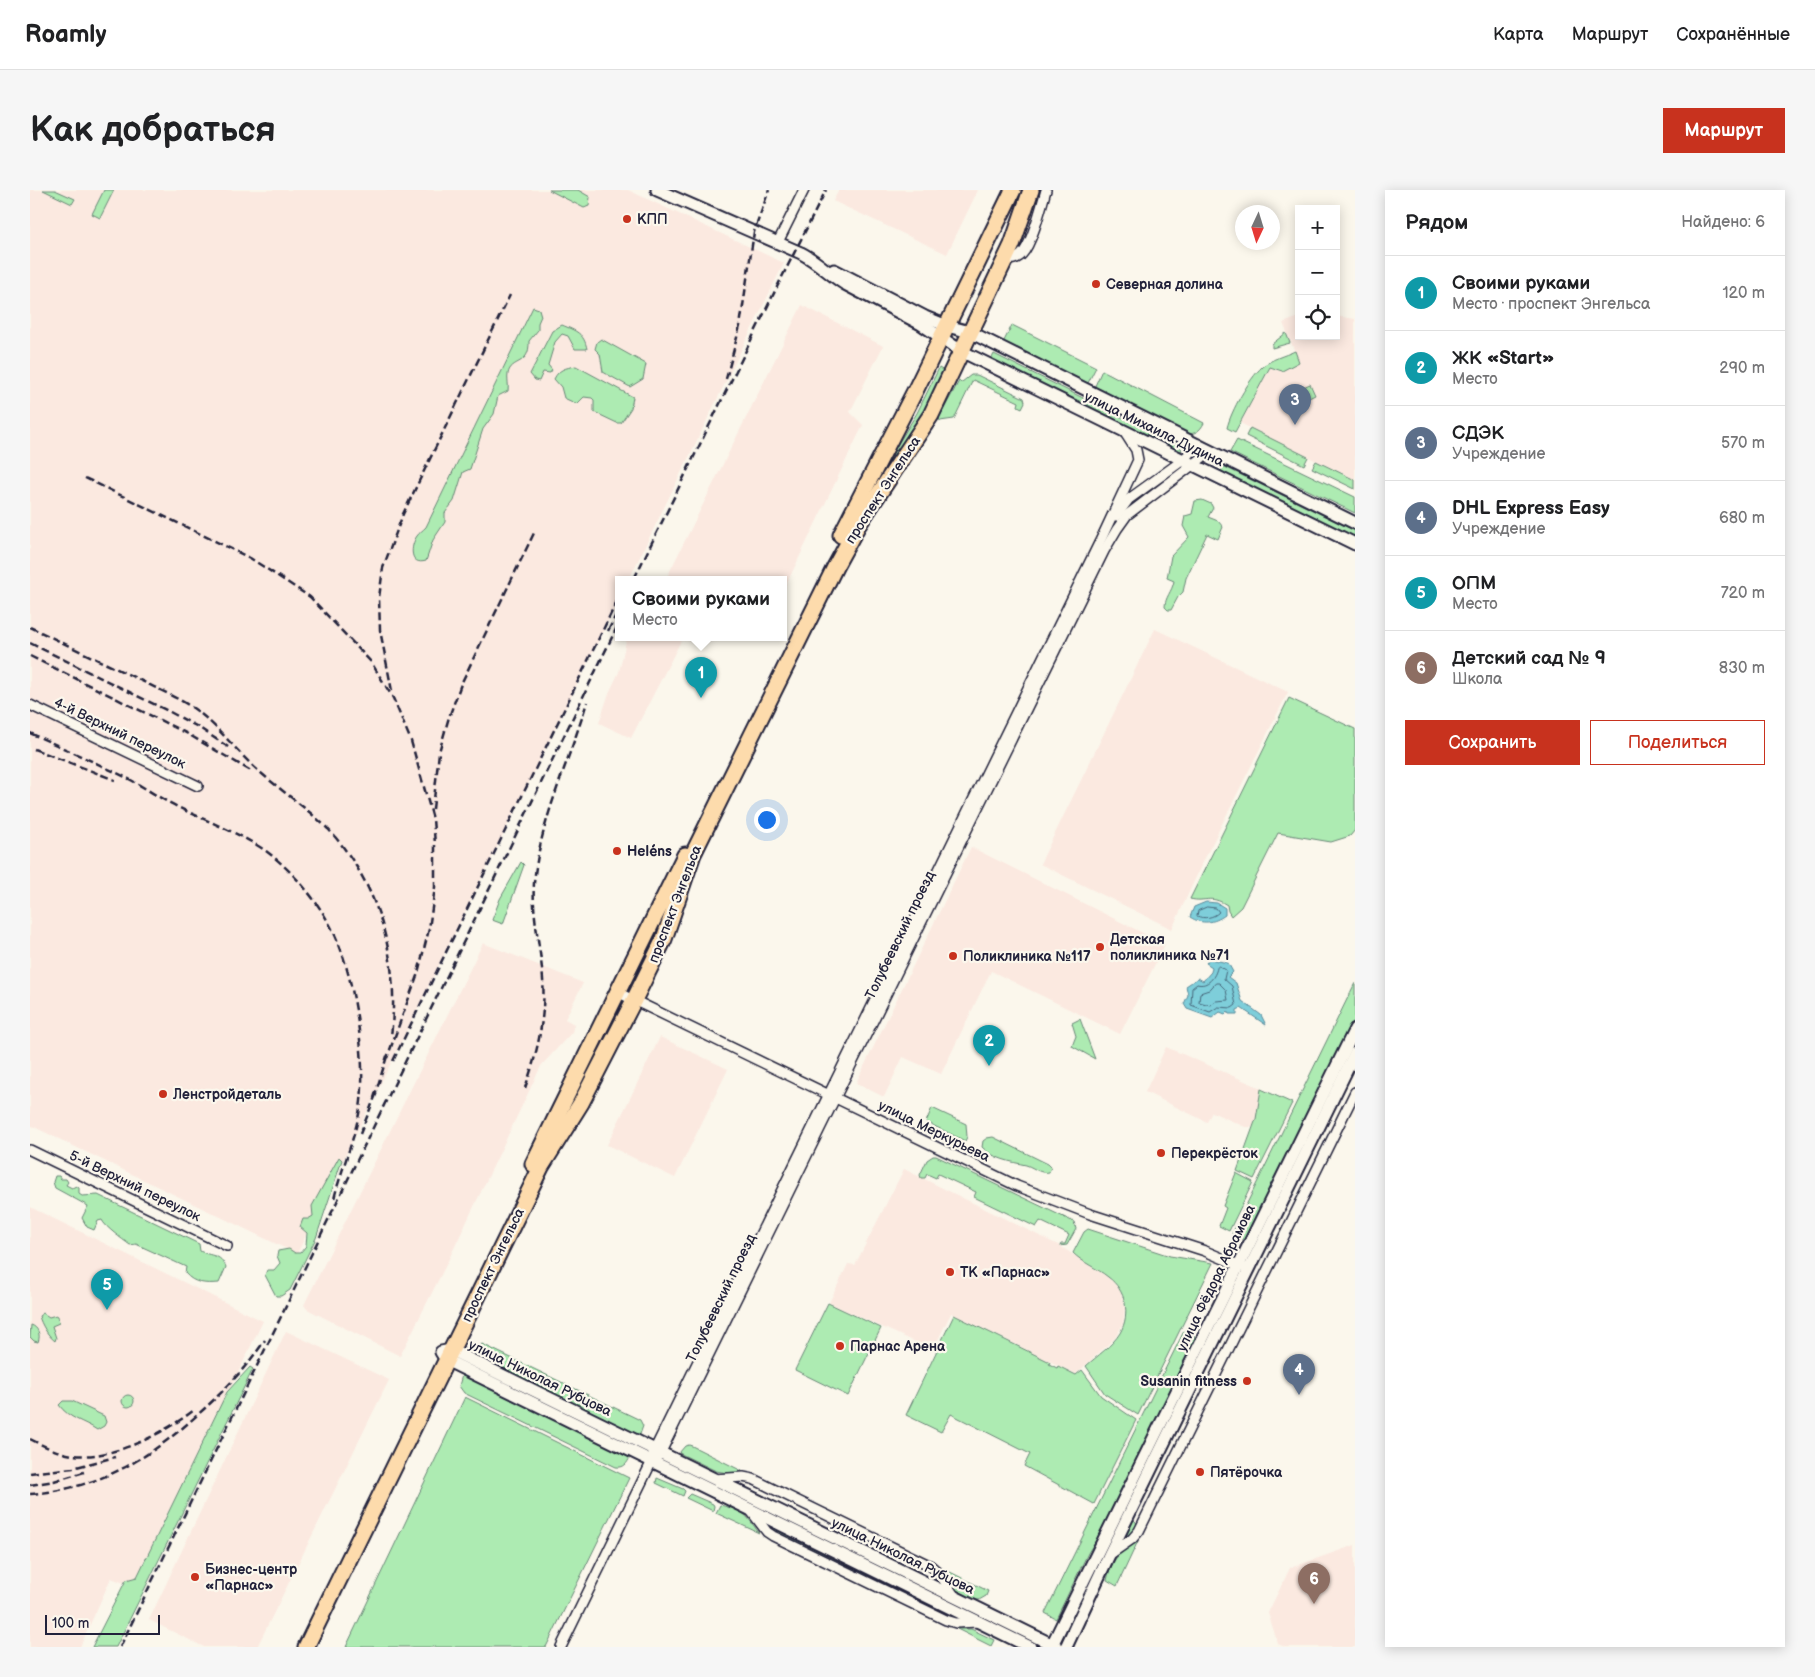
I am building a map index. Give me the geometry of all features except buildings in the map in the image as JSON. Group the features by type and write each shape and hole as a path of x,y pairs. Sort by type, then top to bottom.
{"main road":[{"name":"проспект Энгельса","path":"306,1647 617,992 848,520 1013,190"},
{"name":"проспект Энгельса","path":"296,1647 541,1167 581,1103 634,1000 664,939 694,854 835,567 858,524 931,415 1012,246 1031,190"}],"street":[{"path":"657,190 778,242 823,266 836,270 925,318 944,331"},
{"path":"778,242 804,190"},
{"path":"1004,261 1012,260 1023,254 1036,224 1046,190"},
{"name":"улица Михаила Дудина","path":"944,331 970,332 1355,523"},
{"name":"улица Михаила Дудина","path":"944,331 961,351 1355,544"},
{"name":"Толубеевский проезд","path":"832,1096 1138,460 1136,450 1124,431"},
{"name":"Толубеевский проезд","path":"561,1647 832,1096 1116,529 1136,507 1188,462 1198,444"},
{"name":"Толубеевский проезд","path":"1103,535 1129,500 1188,462 1211,451"},
{"name":"4-й Верхний переулок","path":"30,705 198,786"},
{"name":"улица Меркурьева","path":"617,992 1017,1186 1090,1214 1205,1250 1244,1267"},
{"name":"улица Фёдора Абрамова","path":"1066,1647 1355,1029"},
{"name":"улица Фёдора Абрамова","path":"1053,1646 1244,1267 1355,1053"},
{"path":"1109,1555 1132,1539 1139,1531 1355,1092"},
{"name":"5-й Верхний переулок","path":"30,1150 227,1246"},
{"name":"улица Николая Рубцова","path":"446,1354 655,1455 712,1479 1053,1646"},
{"name":"улица Николая Рубцова","path":"655,1455 749,1508 1030,1647"},
{"path":"712,1479 748,1478 780,1492 931,1566 939,1573 955,1598"}],"shaded area":[{"path":"30,190 628,190 784,263 630,576 615,576 615,607 297,1254 30,1125"},
{"path":"839,190 978,190 947,254 833,201"},
{"path":"802,305 883,346 850,412 863,425 787,583 787,576 667,576"},
{"path":"1340,317 1355,319 1355,480 1240,423 1270,367 1279,371 1299,362 1283,323 1295,318 1295,340 1340,340"},
{"path":"1155,629 1288,692 1203,862 1172,929 1040,864"},
{"path":"626,641 681,641 631,738 599,723 609,693 619,672"},
{"path":"971,847 1165,944 1120,1034 991,971 941,1074 903,1057 884,1097 856,1083"},
{"path":"483,943 583,983 565,1019 574,1024 572,1032 541,1066 447,1263 400,1356 307,1309 304,1305"},
{"path":"660,1037 728,1069 675,1178 607,1145"},
{"path":"1166,1047 1261,1088 1253,1127 1245,1127 1212,1112 1207,1122 1145,1092"},
{"path":"904,1169 1060,1246 1109,1278 1120,1290 1125,1307 1123,1324 1115,1338 1076,1374 951,1313 933,1350 829,1303 848,1264 855,1265"},
{"path":"30,1207 263,1321 135,1587 111,1578 80,1647 30,1647"},
{"path":"286,1331 389,1380 257,1647 204,1647 149,1620"},
{"path":"1355,1545 1355,1647 1285,1647 1278,1644 1268,1613 1290,1568"}],"green space":[{"path":"43,190 55,190 75,199 72,204"},
{"path":"104,190 114,190 100,218 92,214"},
{"path":"549,190 578,190 590,197 589,206 584,208"},
{"path":"533,307 539,309 541,316 538,330 529,341 527,355 510,369 508,391 498,396 494,414 483,429 470,469 463,472 454,501 445,513 445,522 433,540 426,561 416,561 412,554 415,540 426,527"},
{"path":"562,325 581,336 587,349 575,349 568,336 562,334 555,342 548,365 552,370 550,373 543,372 539,381 535,380 530,374 552,331"},
{"path":"1012,325 1096,367 1088,383 1086,384 1003,343"},
{"path":"1286,333 1290,343 1272,348 1272,344"},
{"path":"601,339 646,364 643,379 630,387 603,372 600,354 595,349 597,342"},
{"path":"1295,351 1299,362 1282,371 1270,367 1235,432 1227,428 1236,404 1257,372 1269,362"},
{"path":"994,354 1180,446 1182,450 1180,452 991,360"},
{"path":"576,366 633,397 631,408 621,423 617,423 594,412 594,400 592,398 584,397 577,404 564,398 561,387 554,379 563,370"},
{"path":"939,368 944,371 922,415 874,489 871,488 917,413"},
{"path":"1102,370 1204,423 1197,432 1187,434 1095,389"},
{"path":"971,375 977,375 1024,398 1025,402 1022,408 1018,406 1019,402 973,380 954,419 940,421 939,418 959,381 962,382"},
{"path":"1310,384 1315,395 1307,399 1301,388"},
{"path":"1250,428 1308,457 1304,465 1246,436"},
{"path":"1237,440 1355,497 1355,513 1230,452"},
{"path":"1316,461 1355,480 1355,489 1312,468"},
{"path":"1223,466 1355,531 1355,538 1220,472"},
{"path":"1202,500 1211,504 1213,508 1208,517 1218,521 1223,527 1218,539 1207,534 1186,578 1183,592 1171,610 1168,610 1165,607 1165,603 1174,581 1167,578 1171,556 1189,537 1183,526 1185,516 1192,514 1195,501"},
{"path":"1289,698 1355,729 1355,830 1350,836 1331,842 1278,833 1241,907 1231,916 1227,905 1221,902 1212,899 1190,899"},
{"path":"521,862 524,865 503,924 492,920 500,899"},
{"path":"1355,983 1355,1020 1246,1241 1232,1234"},
{"path":"1080,1019 1095,1059 1072,1046 1076,1036 1072,1023"},
{"path":"1261,1089 1292,1103 1254,1179 1237,1171 1256,1119"},
{"path":"932,1108 966,1124 967,1137 965,1141 926,1122"},
{"path":"993,1137 1048,1164 1051,1167 1049,1172 1003,1159 986,1151 982,1147 983,1141"},
{"path":"933,1156 1074,1222 1076,1229 1067,1245 1060,1246 1065,1244 1069,1235 1040,1221 1036,1227 974,1197 976,1192 938,1174 936,1178 927,1174 925,1178 921,1178 920,1175 927,1160"},
{"path":"339,1157 342,1160 316,1238 290,1290 281,1296 276,1296 265,1275 267,1270 274,1270 280,1263 277,1256 278,1251 289,1249 295,1253 300,1253 306,1246 307,1233 300,1227 303,1219 313,1216 312,1206"},
{"path":"1236,1173 1253,1182 1229,1231 1219,1226 1226,1208 1223,1206"},
{"path":"55,1176 66,1179 68,1182 66,1185 72,1188 76,1186 79,1188 79,1194 82,1196 98,1195 199,1244 200,1251 218,1257 224,1263 226,1267 219,1283 205,1283 192,1279 185,1273 186,1267 136,1244 130,1245 102,1220 98,1221 94,1230 87,1227 82,1218 88,1206 55,1188 53,1182"},
{"path":"1088,1229 1170,1256 1213,1263 1138,1415 1105,1394 1086,1366 1117,1338 1123,1326 1126,1310 1123,1295 1114,1282 1073,1253 1084,1232"},
{"name":"Парнас Арена","path":"828,1303 881,1328 848,1396 795,1370"},
{"path":"43,1313 49,1317 58,1316 59,1323 52,1326 56,1338 55,1341 41,1323 39,1316"},
{"path":"954,1315 1050,1362 1049,1364 1057,1368 1058,1366 1076,1375 1082,1370 1101,1396 1136,1420 1094,1504 1024,1466 1030,1454 951,1414 941,1432 906,1415"},
{"path":"31,1325 38,1332 38,1342 30,1337"},
{"path":"1184,1331 1195,1336 1191,1354 1110,1518 1088,1553 1056,1619 1045,1613"},
{"path":"482,1344 640,1420 643,1426 639,1437 472,1355 475,1349"},
{"path":"250,1367 253,1369 116,1647 92,1647 126,1580 137,1577 227,1392"},
{"path":"462,1375 630,1457 626,1464 616,1467 464,1393 459,1386"},
{"path":"126,1395 130,1395 134,1401 130,1407 126,1407 122,1403 122,1399"},
{"path":"465,1397 629,1478 546,1647 346,1647"},
{"path":"63,1401 72,1401 104,1416 106,1422 104,1426 97,1430 72,1417 59,1405"},
{"path":"689,1445 742,1471 728,1473 716,1471 679,1453 685,1446"},
{"path":"657,1478 683,1489 685,1491 683,1496 656,1483"},
{"path":"690,1494 713,1504 713,1511 686,1498"},
{"path":"720,1505 739,1511 759,1533 716,1513"},
{"path":"1133,1519 1137,1526 1131,1534 1125,1537"},
{"path":"766,1524 959,1618 952,1618 769,1529"},
{"path":"1138,1541 1117,1586 1107,1580 1117,1557"},
{"path":"944,1569 988,1591 986,1596 979,1600 961,1594 950,1582 943,1571"},
{"path":"957,1629 971,1629 994,1640 991,1646"}],"water":[{"path":"1206,902 1217,903 1225,908 1225,915 1217,920 1208,922 1194,920 1190,917 1194,907"},
{"path":"1209,959 1228,963 1233,972 1228,977 1236,983 1242,1001 1261,1015 1266,1025 1241,1008 1237,1010 1237,1014 1230,1014 1228,1011 1225,1014 1220,1012 1212,1018 1187,1009 1184,1004 1188,995 1186,986 1198,978 1203,981 1211,972 1212,967 1206,963"}],"railway":[{"path":"726,379 740,326 754,232 769,190"},
{"path":"635,576 826,190"},
{"path":"392,691 380,630 379,598 383,568 403,514 510,295"},
{"path":"85,478 250,558 310,597 371,662 393,698 411,741 433,819 435,887 429,929 418,973 387,1058"},
{"path":"433,809 439,752 461,684 535,531"},
{"path":"393,1061 615,605"},
{"path":"608,631 615,617"},
{"path":"30,627 165,692 193,708 211,723 252,765 328,829 346,851 361,874 373,899 382,925 389,952 392,980 391,1036"},
{"path":"120,1647 615,631"},
{"path":"30,643 170,712 198,727 231,749"},
{"path":"30,656 186,733 251,771"},
{"path":"525,1088 538,1044 543,1014 542,969 534,905 537,860 556,791 587,702"},
{"path":"30,733 129,779 168,802 230,831 266,851 296,878 322,911 335,935 348,972 357,1016 362,1062 359,1114 334,1199"},
{"path":"34,749 115,780"},
{"path":"374,1098 388,1053"},
{"path":"360,1134 377,1092"},
{"path":"30,1494 56,1491 103,1477 125,1467 165,1442 229,1385 265,1340"},
{"path":"30,1439 67,1454 88,1455 104,1453 121,1449 153,1436 194,1410"},
{"path":"30,1473 73,1468 115,1457"},
{"path":"30,1485 54,1481 84,1472"}],"place":[{"name":"КПП","path":"627,219"},
{"name":"Северная долина","path":"1096,284"},
{"name":"СДЭК","path":"1295,425"},
{"name":"Своими руками","path":"701,698"},
{"name":"Heléns","path":"617,851"},
{"name":"Детская поликлиника №71","path":"1100,947"},
{"name":"Поликлиника №117","path":"953,956"},
{"name":"ЖК «Start»","path":"989,1066"},
{"name":"Ленстройдеталь","path":"163,1094"},
{"name":"Перекрёсток","path":"1161,1153"},
{"name":"ТК «Парнас»","path":"950,1272"},
{"name":"ОПМ","path":"107,1310"},
{"name":"Парнас Арена","path":"840,1346"},
{"name":"Susanin fitness","path":"1247,1381"},
{"name":"DHL Express Easy","path":"1299,1395"},
{"name":"Пятёрочка","path":"1200,1472"},
{"name":"Бизнес-центр «Парнас»","path":"195,1577"},
{"name":"Детский сад № 9","path":"1314,1604"}]}
